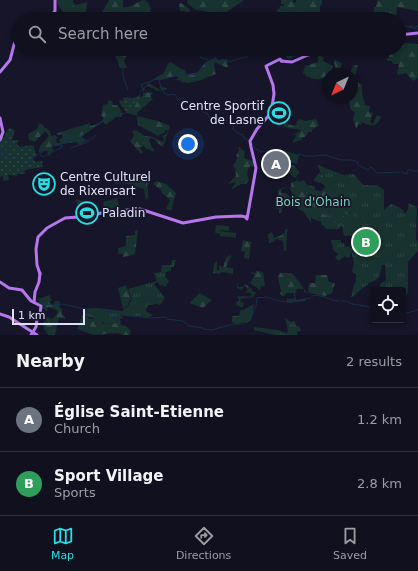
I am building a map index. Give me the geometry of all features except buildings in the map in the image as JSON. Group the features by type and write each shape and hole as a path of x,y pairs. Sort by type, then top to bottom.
{"main road":[{"path":"54,12 55,0"},
{"path":"406,34 418,32"},
{"path":"0,72 11,59 12,54"},
{"path":"34,300 40,274 36,249 40,235 48,227 63,219 92,216 105,212 140,209 183,224 216,217 247,217 253,191 256,166 251,147 251,140 256,130 272,110 274,89 266,65 280,60 290,62 304,56"},
{"path":"0,118 3,132 0,140"},
{"path":"0,282 9,288 23,291 40,305 42,310 37,319 36,327 31,334"},
{"path":"0,314 10,318 31,334 37,335"}],"green space":[{"path":"55,0 60,0 62,7 71,8 71,12 62,11"},
{"path":"60,0 73,0 74,12 71,12 70,9 62,7"},
{"path":"109,0 123,0 123,7 126,7 145,0 149,4 151,11 102,12"},
{"path":"187,0 244,0 227,12 205,12 196,10 187,3"},
{"path":"281,0 293,0 294,3 296,0 322,0 320,12 277,12 277,9 284,4 281,4"},
{"path":"377,0 418,0 418,11 397,7 396,12 374,12 374,7 376,7"},
{"path":"87,2 86,12 73,12 72,8 74,3 76,5"},
{"path":"182,3 190,10 190,12 180,11 179,4"},
{"path":"406,43 418,44 418,78 413,81 406,73 398,75 399,64 393,64 392,61 388,61 386,58 389,58 389,56 406,56"},
{"path":"116,56 126,56 124,61 127,68 120,68"},
{"path":"285,56 295,56 289,59"},
{"path":"318,56 321,56 324,57 323,61 333,66 332,68 322,68 322,79 320,79 306,76 303,73 305,66 318,62"},
{"path":"216,57 216,59 219,60 227,59 228,67 215,62 214,65 216,74 202,80 188,83 181,82 181,79 179,82 178,77 176,76 159,80 156,79 150,82 163,74 170,62 185,70 186,74 192,74 198,72 208,61"},
{"path":"335,60 342,63 341,68 335,68"},
{"path":"358,65 357,68 352,68 353,66"},
{"path":"358,82 362,85 365,105 370,106 369,112 373,113 370,122 372,123 371,125 373,124 377,115 381,117 373,126 362,122 361,125 358,124 356,128 353,119 355,112 351,110 350,104 358,104"},
{"path":"149,83 160,90 162,90 160,87 167,88 166,90 156,91 155,89 146,86 143,93 143,88"},
{"path":"152,92 153,94 150,96 153,99 137,113 138,116 126,112 139,96 139,98 143,96 143,93"},
{"path":"139,96 139,99 132,111 126,112 119,102 120,100 123,101 123,98 128,97 129,99"},
{"path":"108,100 112,101 113,105 117,105 119,107 122,112 122,117 116,117 106,125 103,122 101,123 81,137 86,141 79,145 77,142 62,144 59,146 53,145 51,148 54,150 51,152 50,151 50,156 53,158 48,155 47,149 39,153 40,146 49,136 45,131 35,142 29,140 28,134 37,129 39,123 50,131 51,136 55,135 58,138 56,139 57,143 60,143 59,140 63,137 62,134 57,135 57,133 89,123 91,126 104,119 101,115 103,105 108,104"},
{"path":"137,116 158,121 170,126 163,147 156,142 155,139 151,138 149,140 155,150 152,152 144,146 140,148 143,152 141,154 130,141 134,136 132,131 136,130 145,136 153,137 163,142 164,139 162,136 166,134 168,130 158,136 138,125"},
{"path":"300,119 305,121 316,119 319,126 312,129 312,132 308,132 308,134 301,140 292,143 297,134 291,136 302,130 283,127 284,123 294,126"},
{"path":"9,128 15,130 12,140 19,140 17,144 19,147 33,145 37,156 33,157 35,162 42,161 43,167 24,170 25,174 17,174 17,176 8,175 9,180 3,181 3,176 0,177 0,134 3,133 2,137 4,137"},
{"path":"240,147 245,151 244,158 255,162 256,167 251,166 248,169 247,174 249,180 246,184 241,184 231,190 236,182 228,184 236,176 235,168 233,166 238,157 236,156 239,150 238,148"},
{"path":"277,150 282,153 285,151 299,155 297,162 298,164 277,155 275,151"},
{"path":"294,165 300,173 296,176 298,180 286,169 289,166"},
{"path":"318,165 343,175 354,174 363,185 377,185 384,190 384,210 391,204 398,206 405,214 408,209 408,203 417,207 416,240 418,241 418,251 408,262 408,292 406,296 406,287 380,287 380,284 386,280 385,265 382,265 380,275 377,279 368,283 368,285 351,298 354,284 356,282 356,274 352,272 354,262 351,252 349,258 345,256 339,261 335,258 338,254 333,250 331,240 341,240 341,243 344,243 345,247 349,246 356,249 358,247 361,249 377,236 378,230 372,229 372,234 344,236 342,226 339,229 326,229 322,225 318,208 334,192 320,172"},
{"path":"132,172 146,174 147,178 152,180 147,186 148,198 146,200 144,189 124,183 115,184 114,179"},
{"name":"Bois d'Ohain","path":"320,172 334,192 328,208 332,216 331,217 323,211 321,212 333,223 329,223 325,220 325,217 319,217 321,222 311,218 311,223 304,212 295,207 283,207 282,212 279,213 279,209 275,208 279,198 278,191 289,186 281,190 281,193 286,193 291,198 293,195 290,188 291,183 298,180 299,182 304,180 307,185 315,187 315,190 321,191 326,187 321,183 314,181"},
{"path":"156,181 166,184 176,193 171,211 166,209 170,200 153,184"},
{"path":"336,197 345,207 343,208 340,206 339,208 351,214 348,211 353,212 353,218 339,209 336,211 349,219 350,222 347,225 342,224 341,221 336,224 332,212 334,209 332,209"},
{"path":"117,198 119,206 113,207 114,211 105,212 103,202"},
{"path":"76,199 90,203 91,209 87,211 86,208 84,208 84,211 81,211"},
{"path":"216,225 229,226 229,231 220,231 236,233 236,238 220,236 220,234 215,233"},
{"path":"288,229 286,251 284,251 283,241 277,239 269,243 268,234 272,232 274,238 282,235 282,233 285,234 285,230"},
{"path":"138,230 135,253 133,255 123,257 123,254 118,254 118,248 126,246 126,236 135,235 135,231"},
{"path":"243,240 251,242 249,259 244,258 245,252 241,251"},
{"path":"229,255 231,256 226,267 233,268 233,274 222,272 219,274 213,273 214,264 217,261 217,270 219,270 220,265 223,268 226,258"},
{"path":"172,260 176,260 174,267 171,267 171,271 166,272 165,276 169,281 165,287 162,285 160,286 158,282 154,284 165,298 160,305 148,305 146,310 147,312 153,315 150,317 122,315 120,316 124,318 118,319 117,323 105,324 103,322 98,324 95,323 93,318 83,315 86,309 97,308 122,311 128,306 132,299 128,289 157,281 154,273 161,272 162,265 171,265"},
{"path":"257,271 263,272 265,286 261,286 260,290 250,283 255,275 249,272 255,273"},
{"path":"280,273 292,273 308,294 304,292 304,289 297,289 295,294 296,300 306,298 305,301 287,303 287,299 294,299 294,293 287,293 282,296 280,293 281,291 278,277"},
{"path":"316,275 327,275 329,282 335,283 332,293 325,296 309,293 309,283 315,283"},
{"path":"238,283 238,287 243,287 245,284 252,289 252,291 256,292 253,297 240,299 241,303 244,302 243,307 237,306 236,302 239,301 239,299 237,297 250,297 252,294 245,292 248,290 245,285 242,290 237,288"},
{"path":"126,285 131,299 127,306 123,309 118,288"},
{"path":"200,293 212,300 203,308 189,303"},
{"path":"50,295 52,300 49,302 51,304 54,304 55,301 60,301 59,306 65,317 65,319 59,318 55,335 48,335 43,329 42,324 47,317 52,319 57,314 57,310 48,307 47,311 45,311 45,309 42,309 44,306 41,305 38,299"},
{"path":"254,304 252,318 249,322 236,324 232,322 232,316 239,316 241,309 243,310"},
{"path":"83,315 92,319 95,318 95,323 98,324 99,322 105,324 117,323 118,319 120,319 121,325 126,326 131,331 130,335 118,333 94,335 77,329"},
{"path":"285,318 291,322 295,321 296,326 299,326 301,331 297,332 297,335 275,335 254,330 254,327 278,330 287,333 288,330"}],"waterway":[{"path":"409,26 418,26"},
{"path":"406,27 418,29"},
{"path":"117,56 123,70 123,76 128,90"},
{"path":"200,56 208,60"},
{"path":"140,92 143,89 141,85 156,79 159,80 185,73 185,75 199,74 199,72 203,70 206,65 205,63 216,58 218,61 232,61 248,56"},
{"path":"286,56 291,59"},
{"path":"176,80 180,79"},
{"path":"159,81 162,90"},
{"path":"163,91 167,95 174,94 179,100 182,98 193,103 208,114 212,121 233,121 233,129 249,141"},
{"path":"135,103 139,99 140,94"},
{"path":"129,101 130,97"},
{"path":"100,123 106,115 109,117 125,113"},
{"path":"71,142 100,123"},
{"path":"9,147 12,136 10,132"},
{"path":"67,135 67,141"},
{"path":"71,148 88,142 96,135"},
{"path":"79,143 89,139"},
{"path":"61,144 70,142"},
{"path":"251,142 260,152 273,151 282,157"},
{"path":"40,153 58,144"},
{"path":"40,154 42,157 47,155 61,149 60,147 63,146 61,145"},
{"path":"2,148 2,153"},
{"path":"0,155 3,154 8,148"},
{"path":"0,159 20,159 27,161 39,154"},
{"path":"283,157 296,163 299,154 313,156"},
{"path":"314,156 325,155 341,160 352,160 358,162 358,165 368,170 370,168"},
{"path":"370,168 371,167 377,173 400,172"},
{"path":"402,172 407,174 407,171 410,169 413,171 418,171"},
{"path":"312,296 315,295 339,301"},
{"path":"251,318 256,306 257,298 266,297"},
{"path":"267,297 285,302 299,301 310,298"},
{"path":"342,301 370,308"},
{"path":"35,302 54,305 62,304 85,309"},
{"path":"86,309 110,310 112,317 122,315"},
{"path":"406,313 418,310"},
{"path":"122,315 150,318"},
{"path":"151,318 167,318"},
{"path":"167,319 183,321 189,326 203,328"},
{"path":"247,323 251,319"},
{"path":"223,327 233,324 245,324"},
{"path":"212,330 222,327"},
{"path":"203,329 211,330"}],"place":[{"name":"Centre Sportif de Lasne","path":"279,113"},
{"name":"Église Saint-Etienne","path":"276,164"},
{"name":"Centre Culturel de Rixensart","path":"44,184"},
{"name":"Paladin","path":"87,213"},
{"name":"Sport Village","path":"366,242"}]}
